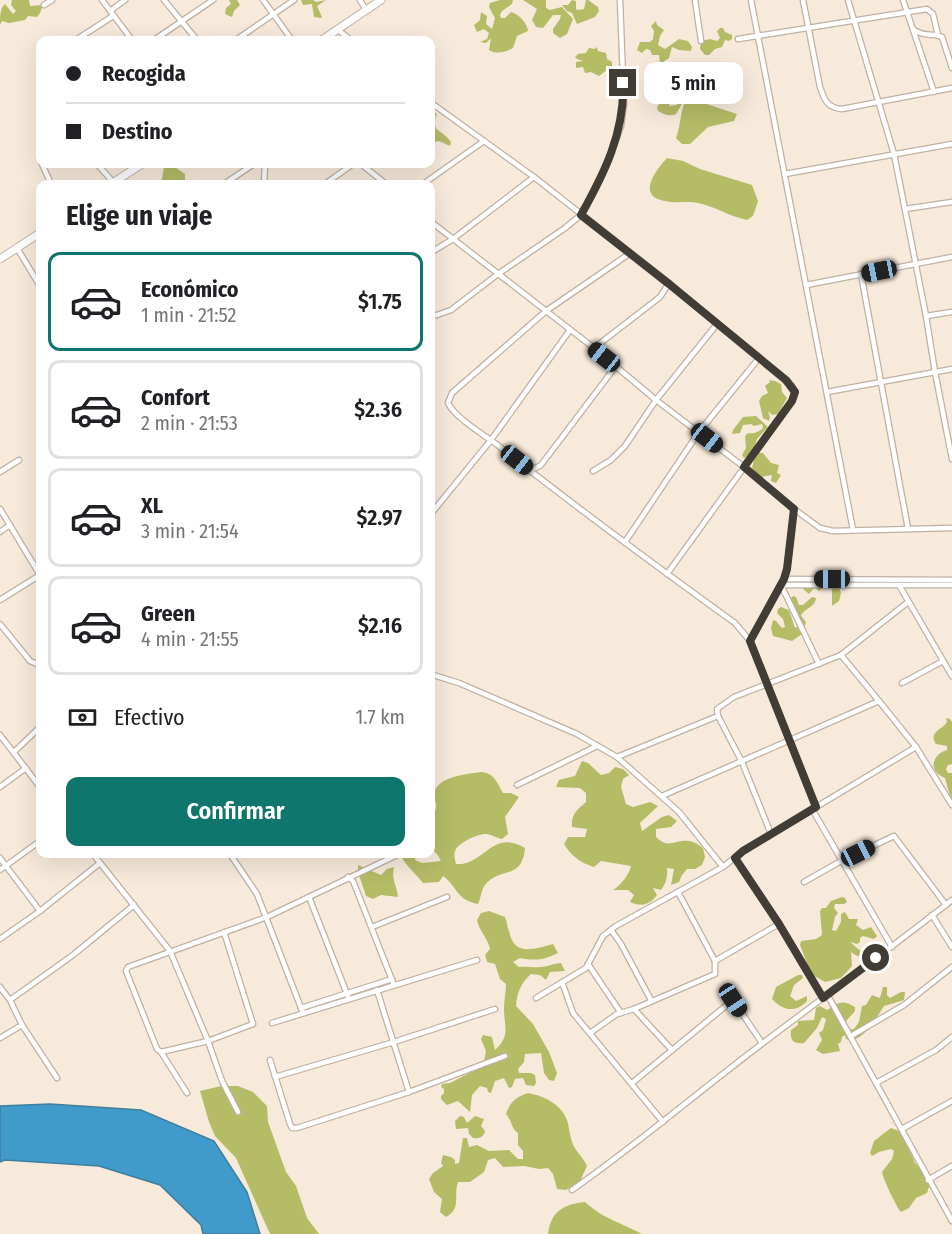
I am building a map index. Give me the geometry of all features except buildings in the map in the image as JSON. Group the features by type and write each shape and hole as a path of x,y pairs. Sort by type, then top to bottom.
{"main road":[{"path":"328,36 381,0"},
{"path":"118,180 136,168"},
{"path":"0,259 36,236"}],"street":[{"path":"44,5 52,0"},
{"path":"102,0 129,36"},
{"path":"81,36 125,0"},
{"path":"164,0 193,36"},
{"path":"160,36 213,0"},
{"path":"263,0 289,36"},
{"path":"242,36 294,0"},
{"path":"360,0 366,10"},
{"path":"435,315 451,310 581,215 606,166 621,126 624,104 620,0"},
{"path":"695,0 701,41"},
{"path":"751,0 853,530"},
{"path":"803,0 820,87 824,100 829,105 842,109 952,88"},
{"path":"848,0 894,154 935,372 949,427 952,459"},
{"path":"903,0 934,92"},
{"path":"738,39 930,10 952,68"},
{"path":"338,30 346,36"},
{"path":"914,30 927,36 938,35"},
{"path":"435,107 534,177 786,380 795,392 792,401 668,574"},
{"path":"429,180 484,141"},
{"path":"785,174 952,144"},
{"path":"230,180 248,168"},
{"path":"331,180 347,168"},
{"path":"366,168 382,180"},
{"path":"435,250 453,239 534,177"},
{"path":"905,209 952,202"},
{"path":"435,225 820,528 833,531 952,528"},
{"path":"17,248 36,279"},
{"path":"629,254 546,311 448,398 447,403 530,471 735,623 750,641 791,740 814,808 841,861 892,947"},
{"path":"806,285 952,257"},
{"path":"861,274 908,529"},
{"path":"594,348 660,297 669,284"},
{"path":"926,316 952,312"},
{"path":"593,471 611,460 625,446 656,400 717,324"},
{"path":"435,509 491,440 570,330"},
{"path":"625,542 699,432 759,358"},
{"path":"530,471 541,465 616,366"},
{"path":"827,392 952,369"},
{"path":"0,472 19,460"},
{"path":"0,509 36,568"},
{"path":"750,641 784,579 794,509"},
{"path":"0,532 10,525"},
{"path":"0,600 36,578"},
{"path":"784,579 952,580"},
{"path":"781,585 952,585"},
{"path":"781,585 819,664"},
{"path":"899,585 952,676"},
{"path":"771,834 742,762 718,716 719,707 734,698 842,655 908,602"},
{"path":"0,624 30,661 36,664"},
{"path":"842,655 916,747 952,805"},
{"path":"902,683 943,661"},
{"path":"435,676 470,688 577,734 617,757 679,812 723,867"},
{"path":"662,796 879,701"},
{"path":"617,757 718,716"},
{"path":"14,752 36,731"},
{"path":"0,735 36,782"},
{"path":"517,785 597,746"},
{"path":"536,998 586,968 603,936 611,930 723,867 771,834 916,747"},
{"path":"0,787 26,768"},
{"path":"804,882 841,861 894,836 946,905"},
{"path":"0,870 36,844"},
{"path":"0,858 40,911"},
{"path":"96,858 170,951 208,1041 222,1081 238,1112"},
{"path":"233,858 257,894 302,1011"},
{"path":"187,1093 157,1049 126,971 128,967 267,917 390,858"},
{"path":"735,858 851,1036 952,1221"},
{"path":"0,939 40,911 100,863"},
{"path":"348,877 353,881 394,985"},
{"path":"590,1033 621,1013 713,976 716,971 715,961 678,892"},
{"path":"309,897 347,997"},
{"path":"372,927 447,897"},
{"path":"572,1190 623,1154 762,1043 952,900"},
{"path":"10,1000 72,955 134,905"},
{"path":"932,915 952,947"},
{"path":"715,961 779,924"},
{"path":"611,930 651,1000"},
{"path":"161,1052 208,1041 253,1024 224,932"},
{"path":"272,1023 347,997 477,960"},
{"path":"588,964 621,1013"},
{"path":"851,1036 904,1005 952,967"},
{"path":"347,997 392,979"},
{"path":"562,982 573,1013 663,1122"},
{"path":"0,987 57,1078"},
{"path":"377,990 409,1092"},
{"path":"632,1083 733,1000 762,1043"},
{"path":"275,1077 495,1009"},
{"path":"634,1009 672,1050"},
{"path":"0,1038 22,1025"},
{"path":"876,1083 936,1050 952,1037"},
{"path":"270,1060 290,1124 292,1128 297,1128 409,1092 506,1056"},
{"path":"902,1130 952,1101"},
{"path":"928,1180 952,1166"}],"green space":[{"path":"12,0 29,0 30,6 43,5 37,17 28,16 25,20 9,23 2,21 0,25 1,10 5,4 13,14 16,11 11,5"},
{"path":"229,0 237,0 240,5 232,17 225,14 226,8 231,4"},
{"path":"301,0 316,2 326,0 317,6 322,17 314,17 312,4 303,5"},
{"path":"513,0 512,4 502,11 501,18 505,18 511,12 514,13 524,22 528,31 517,36 513,48 498,53 489,50 491,38 486,43 480,42 487,39 489,33 484,29 477,32 474,25 480,20 481,12 487,16 486,24 492,29 495,18 489,7 490,3"},
{"path":"523,0 546,0 546,8 550,10 562,7 573,19 567,34 560,38 553,33 561,15 553,15 543,28 536,27 532,20 537,9"},
{"path":"572,0 576,1 578,10 584,9 586,0 588,0 598,7 599,11 595,17 577,24 572,13 562,5 568,5"},
{"path":"656,21 657,25 664,30 658,45 665,49 679,39 688,41 692,47 691,51 672,47 669,58 663,62 657,77 655,73 660,62 659,55 652,55 650,50 646,49 642,53 637,50 640,42 650,42 653,39 654,31 651,26"},
{"path":"720,28 732,35 732,39 725,40 722,47 705,55 700,49 701,41 710,39 717,41 720,38 717,31"},
{"path":"597,47 598,51 606,53 612,66 599,76 591,72 585,73 583,67 576,68 576,62 583,61 575,57 578,54 586,53 589,48"},
{"path":"685,63 688,68 680,82 677,94 670,98 669,106 677,105 686,79 689,81 690,90 676,114 669,115 658,111 657,107 662,101 663,89 672,75 679,73"},
{"path":"686,100 694,100 737,114 734,121 708,127 690,144 682,144 676,138"},
{"path":"435,124 451,142 450,146 439,141 435,142"},
{"path":"667,158 683,161 700,169 752,185 758,201 753,216 747,220 702,204 669,202 656,198 650,188 651,182"},
{"path":"164,168 176,168 185,174 185,180 162,180"},
{"path":"769,380 781,384 782,392 787,398 778,414 772,415 768,411 769,421 763,418 759,401 768,393 765,386 770,382"},
{"path":"756,416 768,427 757,439 752,455 744,458 742,455 746,448 745,436 748,433 760,431 763,428 762,424 743,425 740,433 732,434 733,430 743,417"},
{"path":"759,453 763,453 771,463 779,465 777,473 781,475 776,483 771,481 772,475 761,477 752,468"},
{"path":"838,585 841,593 839,601 832,606 830,586 819,591 815,587 809,594 803,589 804,587"},
{"path":"793,596 796,597 799,605 803,605 812,597 816,598 814,604 801,616 806,622 802,634 792,641 773,636 771,628 773,620 782,628 785,627 783,619 777,613 781,607 789,610 795,628 798,626 798,618 790,599"},
{"path":"946,718 952,722 952,764 946,769 948,773 952,773 952,803 945,778 934,770 934,762 947,750 947,746 936,744 934,740 935,734 947,722"},
{"path":"582,761 588,763 601,775 609,773 615,767 623,769 629,775 623,779 621,787 626,804 633,807 650,802 658,806 640,823 642,831 662,817 669,815 677,821 671,827 656,829 656,837 665,843 689,841 703,848 705,857 702,865 695,869 687,869 679,882 671,885 674,869 667,868 666,880 661,890 653,888 657,895 645,904 630,902 634,895 628,890 613,890 624,880 631,866 601,861 594,867 573,855 564,844 568,837 585,837 587,829 572,827 572,819 586,802 586,793 580,788 556,787 559,780 575,776"},
{"path":"485,773 492,776 503,793 511,793 519,797 505,817 508,834 502,839 489,834 475,836 458,846 455,851 456,864 474,860 504,842 525,848 520,865 510,872 491,879 485,885 478,904 461,896 443,876 439,882 423,883 403,858 415,858 422,863 441,861 435,852 435,792 446,780 461,775"},
{"path":"358,865 381,875 387,869 394,867 398,897 381,895 373,899 366,896"},
{"path":"842,897 847,902 835,904 834,908 838,913 832,930 836,931 841,922 841,914 845,912 849,919 858,919 856,925 863,930 871,927 877,936 874,939 863,936 857,944 850,942 864,954 868,947 875,950 870,956 864,957 851,952 852,966 841,978 825,982 811,974 800,945 801,941 816,939 822,935 820,911 826,908 831,901"},
{"path":"489,911 505,917 515,945 532,949 553,944 558,953 535,960 520,958 513,962 519,967 543,967 561,963 565,971 550,972 546,980 540,975 531,974 520,988 516,1006 533,1024 549,1052 557,1073 554,1081 549,1080 544,1073 541,1053 525,1054 524,1062 518,1069 519,1073 535,1075 534,1086 526,1085 523,1078 515,1079 512,1087 509,1088 504,1078 495,1081 491,1093 487,1088 480,1086 472,1095 470,1112 458,1101 447,1105 441,1099 444,1089 441,1087 442,1084 450,1083 483,1066 486,1051 481,1039 483,1035 492,1037 495,1050 505,1035 506,984 500,979 495,964 487,962 485,955 490,949 477,920 481,913"},
{"path":"802,975 803,978 794,985 790,996 796,1001 807,996 807,1001 794,1009 785,1008 772,999 776,987"},
{"path":"883,987 887,987 887,995 890,998 905,992 904,1000 884,1006 873,1023 858,1038 852,1040 846,1039 845,1035 842,1037 838,1044 840,1051 823,1054 816,1050 822,1040 819,1033 823,1030 826,1019 822,1017 817,1028 804,1043 797,1043 792,1039 791,1030 798,1025 798,1021 814,1020 816,1008 820,1006 827,1010 843,1003 855,1007 855,1011 845,1026 845,1030 854,1029 859,1022 862,1006 866,1005 872,995 880,998"},
{"path":"221,1086 238,1086 253,1092 267,1106 268,1122 286,1172 296,1186 307,1218 319,1234 270,1234 236,1158 215,1136 209,1122 200,1091"},
{"path":"528,1093 552,1102 566,1117 573,1145 587,1166 580,1181 566,1190 557,1189 553,1174 548,1168 503,1167 495,1158 488,1160 484,1172 470,1182 458,1182 456,1206 446,1217 440,1212 442,1199 434,1192 429,1179 443,1166 441,1163 443,1155 455,1160 455,1164 459,1163 463,1138 467,1138 469,1147 477,1145 489,1151 509,1150 518,1159 523,1159 523,1151 518,1145 518,1133 506,1114 514,1100"},
{"path":"460,1116 464,1117 467,1123 475,1116 484,1119 481,1126 485,1131 484,1135 473,1138 468,1128 456,1129 455,1121"},
{"path":"891,1128 899,1131 908,1144 915,1163 931,1181 927,1193 916,1198 909,1208 901,1212 882,1172 892,1159 894,1151 891,1149 872,1156 870,1153 874,1141"},
{"path":"585,1202 606,1217 642,1234 548,1234 555,1214 565,1207"}],"water":[{"path":"50,1104 141,1110 214,1141 247,1192 260,1234 203,1234 201,1225 160,1185 99,1166 5,1160 0,1162 0,1106"}],"route":[{"path":"623,83 624,104 621,126 606,166 581,215 786,380 795,392 792,401 744,467 794,509 784,579 750,641 813,794 816,807 735,858 779,924 823,998 876,958"}]}
